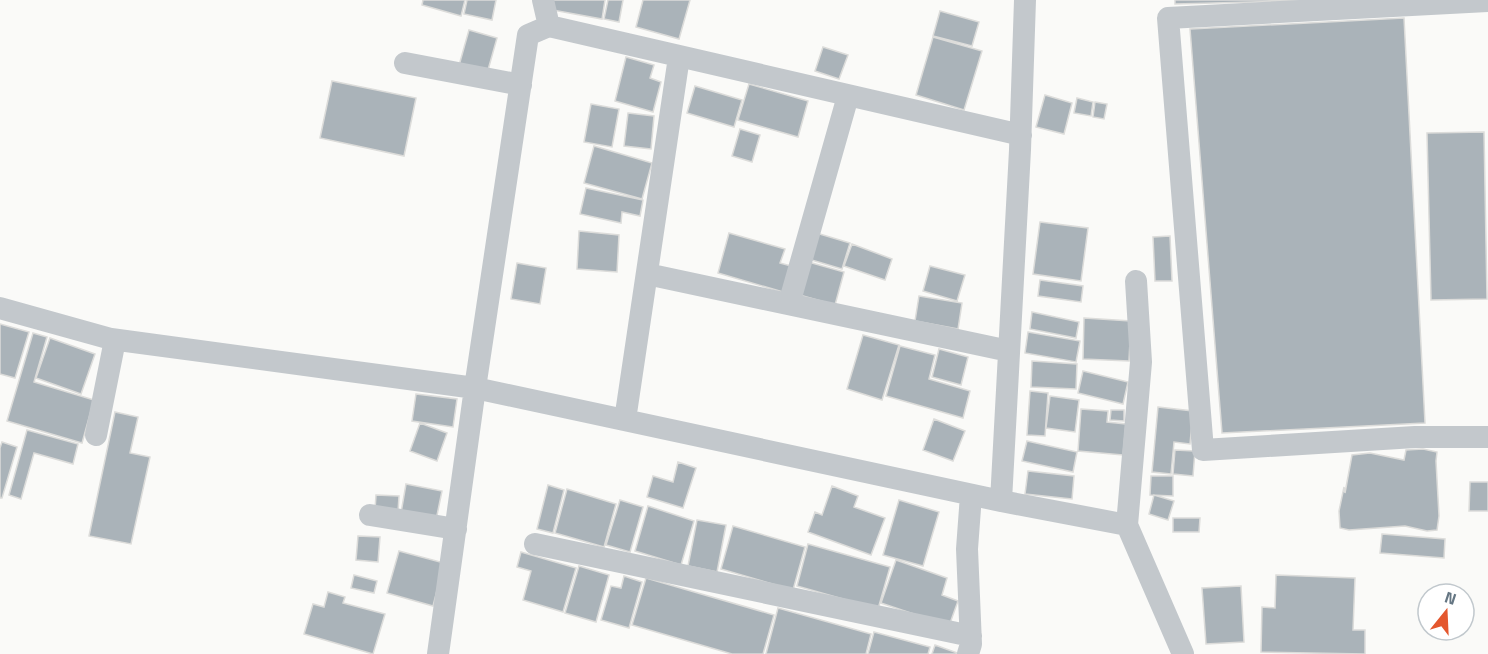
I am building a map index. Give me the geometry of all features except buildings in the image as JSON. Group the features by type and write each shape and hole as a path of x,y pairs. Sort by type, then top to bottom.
{"street":[{"path":"543,0 549,26"},
{"path":"1001,501 1021,135 1025,0"},
{"path":"1488,1 1168,18 1203,450 1415,437 1488,437"},
{"path":"438,654 528,35 549,26 1021,135"},
{"path":"625,420 679,57"},
{"path":"405,63 521,85"},
{"path":"789,304 849,96"},
{"path":"647,274 1009,351"},
{"path":"1137,281 1141,362 1127,525 1183,654"},
{"path":"0,308 115,340 475,388 971,495 1127,525"},
{"path":"96,435 115,340"},
{"path":"535,544 970,645 967,549 971,495"},
{"path":"370,515 456,529"}]}
